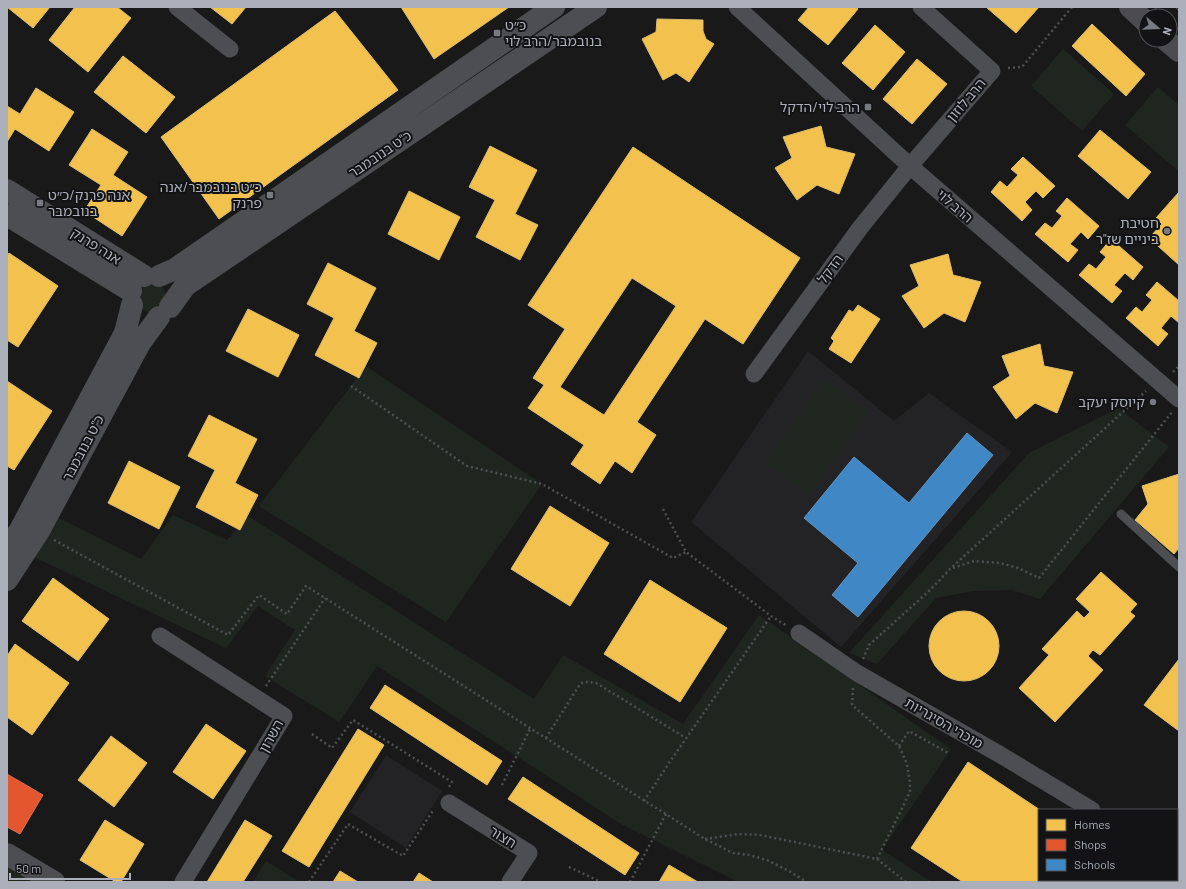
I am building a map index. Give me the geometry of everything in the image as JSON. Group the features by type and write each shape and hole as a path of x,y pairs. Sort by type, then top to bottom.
{"main road":[{"path":"1130,7 1138,14"}],"street":[{"path":"177,7 230,49"},
{"name":"כ\"ט בנובמבר","path":"7,550 20,530 125,333 142,287 175,269 554,7"},
{"name":"כ\"ט בנובמבר","path":"7,580 39,531 140,342 185,286 596,7"},
{"name":"הרב לוי","path":"737,7 910,166 1158,380 1176,404"},
{"name":"הרב לוזון","path":"910,166 992,70 921,7"},
{"name":"הדקל","path":"754,374 860,228 910,166"},
{"name":"אנה פרנק","path":"7,190 142,287"},
{"name":"אנה פרנק","path":"7,215 142,287"},
{"path":"167,281 173,294 172,302 165,312 152,318 145,317 136,312 142,287 167,281"},
{"name":"מוכרי הסיגריות","path":"799,633 857,673 999,754 1090,809"},
{"name":"השרון","path":"160,636 284,716 183,882"},
{"name":"חצור","path":"445,798 529,853 510,882"},
{"path":"7,854 54,882"}],"lane":[{"path":"1121,514 1179,567"}],"path":[{"path":"1022,67 1072,7"},
{"path":"877,858 910,792 910,783 907,764 899,746 852,705 853,689 857,673 869,646 928,592 950,569 1158,380"},
{"path":"351,386 467,466 542,484 673,558 686,552"},
{"path":"950,569 974,561 1000,563 1018,568 1039,578 1176,404"},
{"path":"663,509 686,552 771,616 799,633"},
{"path":"39,531 228,635 260,595 287,614 306,586 704,839 733,853 749,855 767,860 807,882"},
{"path":"257,699 325,598"},
{"path":"644,801 771,616"},
{"path":"546,738 580,684 583,682 588,682 596,683 686,738"},
{"path":"309,882 348,824 403,856 445,798 452,782 353,720 332,748 312,734"},
{"path":"502,785 530,728"},
{"path":"899,746 909,731 948,753"},
{"path":"630,882 666,814"},
{"path":"704,839 738,834 760,834 877,858 906,882"},
{"path":"569,867 601,882"}],"shaded area":[{"path":"1063,49 1114,94 1082,131 1031,86"},
{"path":"1158,87 1179,105 1179,167 1177,170 1125,125"},
{"path":"147,282 159,285 165,293 165,302 149,313 140,308 138,289"},
{"path":"808,351 894,421 929,393 1012,452 841,647 691,522"},
{"path":"366,366 542,484 446,622 259,506"},
{"path":"824,379 868,411 809,494 765,463"},
{"path":"1118,408 1169,447 1040,599 1012,590 974,591 936,598 877,664 849,653 1029,453"},
{"path":"173,515 227,540 248,516 534,699 563,655 683,724 759,615 951,749 882,850 932,882 738,882 621,824 377,666 339,722 265,676 295,630 258,606 226,648 34,557 59,518 141,559"},
{"path":"386,755 442,791 406,848 350,812"},
{"path":"7,854 54,882 7,882"},
{"path":"266,861 299,882 253,882"}],"building: Homes":[{"path":"7,7 50,7 33,28"},
{"path":"75,7 117,7 131,18 88,72 49,40"},
{"path":"210,7 246,7 232,24"},
{"path":"401,7 509,7 434,59"},
{"path":"809,7 855,7 858,9 828,45 798,20"},
{"path":"986,7 1039,7 1016,33"},
{"path":"335,11 398,90 219,219 161,137"},
{"path":"657,19 703,20 703,31 706,39 714,44 689,82 676,73 663,80 642,39 656,32"},
{"path":"1092,24 1145,74 1126,96 1072,46"},
{"path":"875,25 905,52 873,90 842,63"},
{"path":"123,56 175,97 146,133 94,92"},
{"path":"917,59 947,84 912,124 883,99"},
{"path":"36,88 74,112 49,151 15,129 7,142 7,106 20,114"},
{"path":"821,126 826,147 855,154 839,194 817,185 797,200 775,168 792,158 783,137"},
{"path":"92,129 128,152 113,175 147,197 122,236 84,211 101,185 69,165"},
{"path":"1100,130 1151,172 1128,199 1078,156"},
{"path":"490,146 537,170 515,214 538,225 520,260 476,237 495,200 469,187"},
{"path":"633,147 800,258 743,344 705,319 637,422 656,435 632,473 615,461 600,484 571,464 584,445 528,408 544,385 533,378 565,329 528,305","holes":["632,278 676,306 604,415 560,387"]},
{"path":"1023,157 1055,186 1043,198 1036,191 1025,202 1032,210 1022,221 991,192 1000,181 1007,187 1018,175 1011,169"},
{"path":"409,191 460,217 439,260 388,234"},
{"name":"חטיבת ביניים שז\"ר","path":"1179,192 1179,265 1149,238 1162,224 1156,218"},
{"path":"1067,198 1099,226 1088,239 1081,232 1070,244 1078,250 1068,262 1035,234 1045,223 1052,228 1062,216 1056,211"},
{"path":"1111,239 1143,267 1133,280 1125,273 1114,285 1122,291 1112,303 1079,275 1089,264 1096,269 1106,257 1100,252"},
{"path":"9,253 58,286 18,347 7,340 7,256"},
{"path":"948,254 953,275 981,282 965,322 944,313 924,328 902,296 919,286 910,265"},
{"path":"328,263 376,288 354,331 377,343 359,378 315,355 334,318 307,304"},
{"path":"1157,282 1179,301 1179,323 1171,316 1161,328 1168,334 1158,346 1126,318 1136,307 1142,312 1152,300 1146,295"},
{"path":"858,305 880,319 851,363 829,349 834,341 831,338 849,310 853,312"},
{"path":"248,309 299,335 278,377 226,351"},
{"path":"1040,344 1044,366 1073,372 1057,413 1035,403 1016,419 993,387 1010,376 1002,356"},
{"path":"7,381 52,411 14,470 7,466"},
{"path":"209,415 257,439 235,483 258,495 240,530 196,507 215,470 188,456"},
{"path":"129,461 180,487 159,529 108,503"},
{"path":"1179,474 1179,548 1174,554 1135,520 1148,504 1142,486"},
{"path":"550,506 609,543 570,606 511,569"},
{"path":"1101,572 1137,604 1130,612 1135,616 1100,655 1093,650 1088,656 1103,670 1055,722 1019,688 1049,655 1042,649 1077,611 1084,618 1090,612 1076,599"},
{"path":"53,578 109,619 78,661 22,621"},
{"path":"650,580 727,628 680,702 604,654"},
{"path":"964,611 977,614 989,621 996,633 999,646 996,659 989,671 977,678 964,681 951,678 939,671 932,659 929,646 932,633 939,621 951,614"},
{"path":"15,644 69,683 32,735 7,717 7,656"},
{"path":"1179,659 1179,731 1144,705"},
{"path":"385,685 502,761 487,785 370,708"},
{"path":"206,724 246,751 213,799 173,772"},
{"path":"358,729 384,745 309,867 282,851"},
{"path":"111,736 147,763 114,807 78,780"},
{"path":"968,762 1038,809 1038,881 1128,881 963,882 911,848"},
{"path":"523,777 639,853 625,875 508,799"},
{"path":"105,820 144,844 121,882 116,882 80,860"},
{"path":"245,820 272,836 243,882 207,882"},
{"path":"669,865 698,882 659,882"},
{"path":"340,871 358,882 333,882"},
{"path":"419,873 433,882 413,882"}],"building: Shops":[{"path":"7,774 43,795 20,834 7,827"}],"building: Schools":[{"path":"967,433 993,455 858,617 832,595 858,563 804,518 854,457 909,503"}],"tram line":[{"path":"1175,7 1179,11"}],"place":[{"name":"כ״ט בנובמבר/הרב לוי","path":"497,33"},
{"name":"הרב לוי/הדקל","path":"868,107"},
{"name":"כ״ט בנובמבר/אנה פרנק","path":"270,195"},
{"name":"אנה פרנק/כ״ט בנובמבר","path":"40,203"},
{"name":"חטיבת ביניים שז\"ר","path":"1167,231"},
{"name":"קיוסק יעקב","path":"1153,402"}]}
